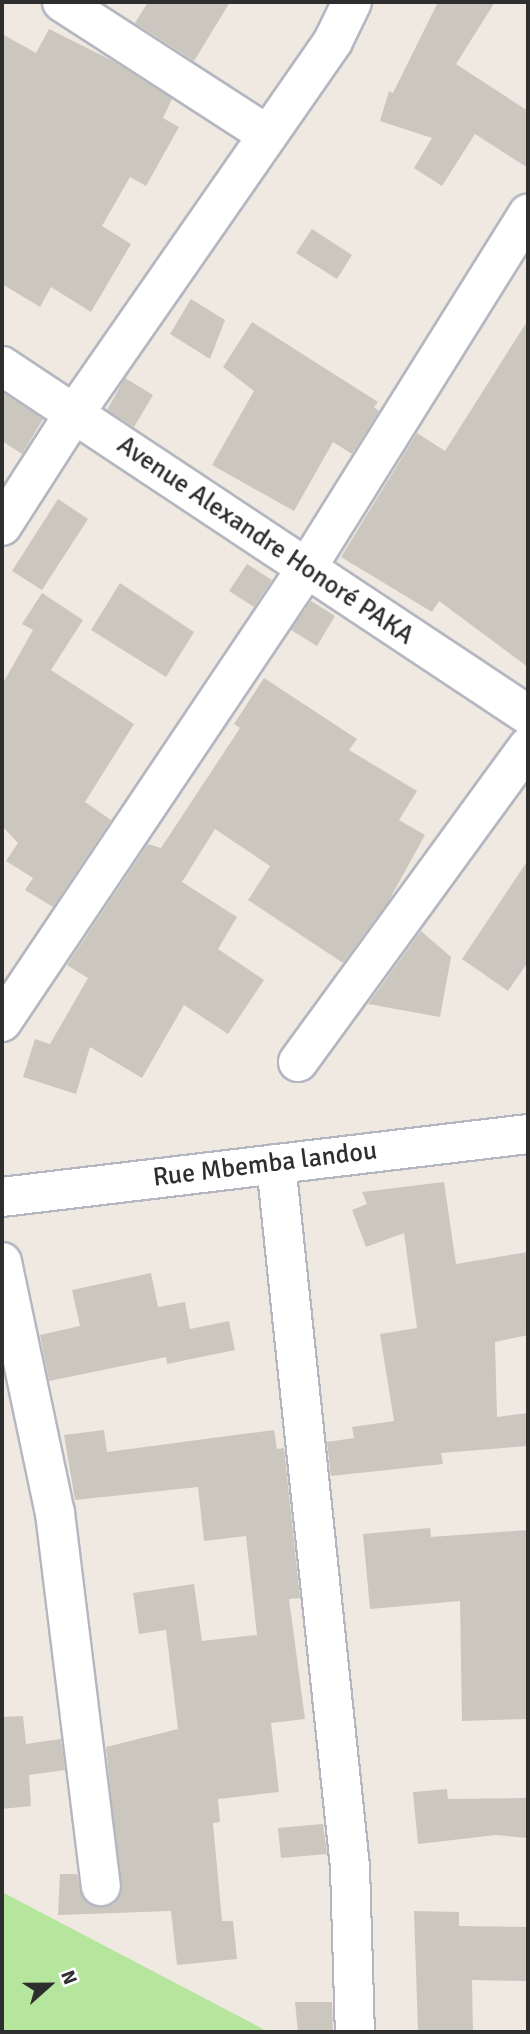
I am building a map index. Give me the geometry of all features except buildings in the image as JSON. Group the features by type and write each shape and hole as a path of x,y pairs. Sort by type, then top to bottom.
{"street":[{"path":"62,2 267,134"},
{"path":"2,526 74,414 333,41 352,2"},
{"path":"2,1022 306,569 528,214"},
{"name":"Avenue Alexandre Honoré PAKA","path":"2,366 528,715"},
{"path":"298,1062 528,747"},
{"name":"Rue Mbemba landou","path":"2,1197 528,1134"},
{"path":"276,1164 350,1867 355,2032"},
{"path":"2,1262 55,1513 100,1886"}],"green space":[{"path":"2,1892 269,2032 2,2032"}]}
